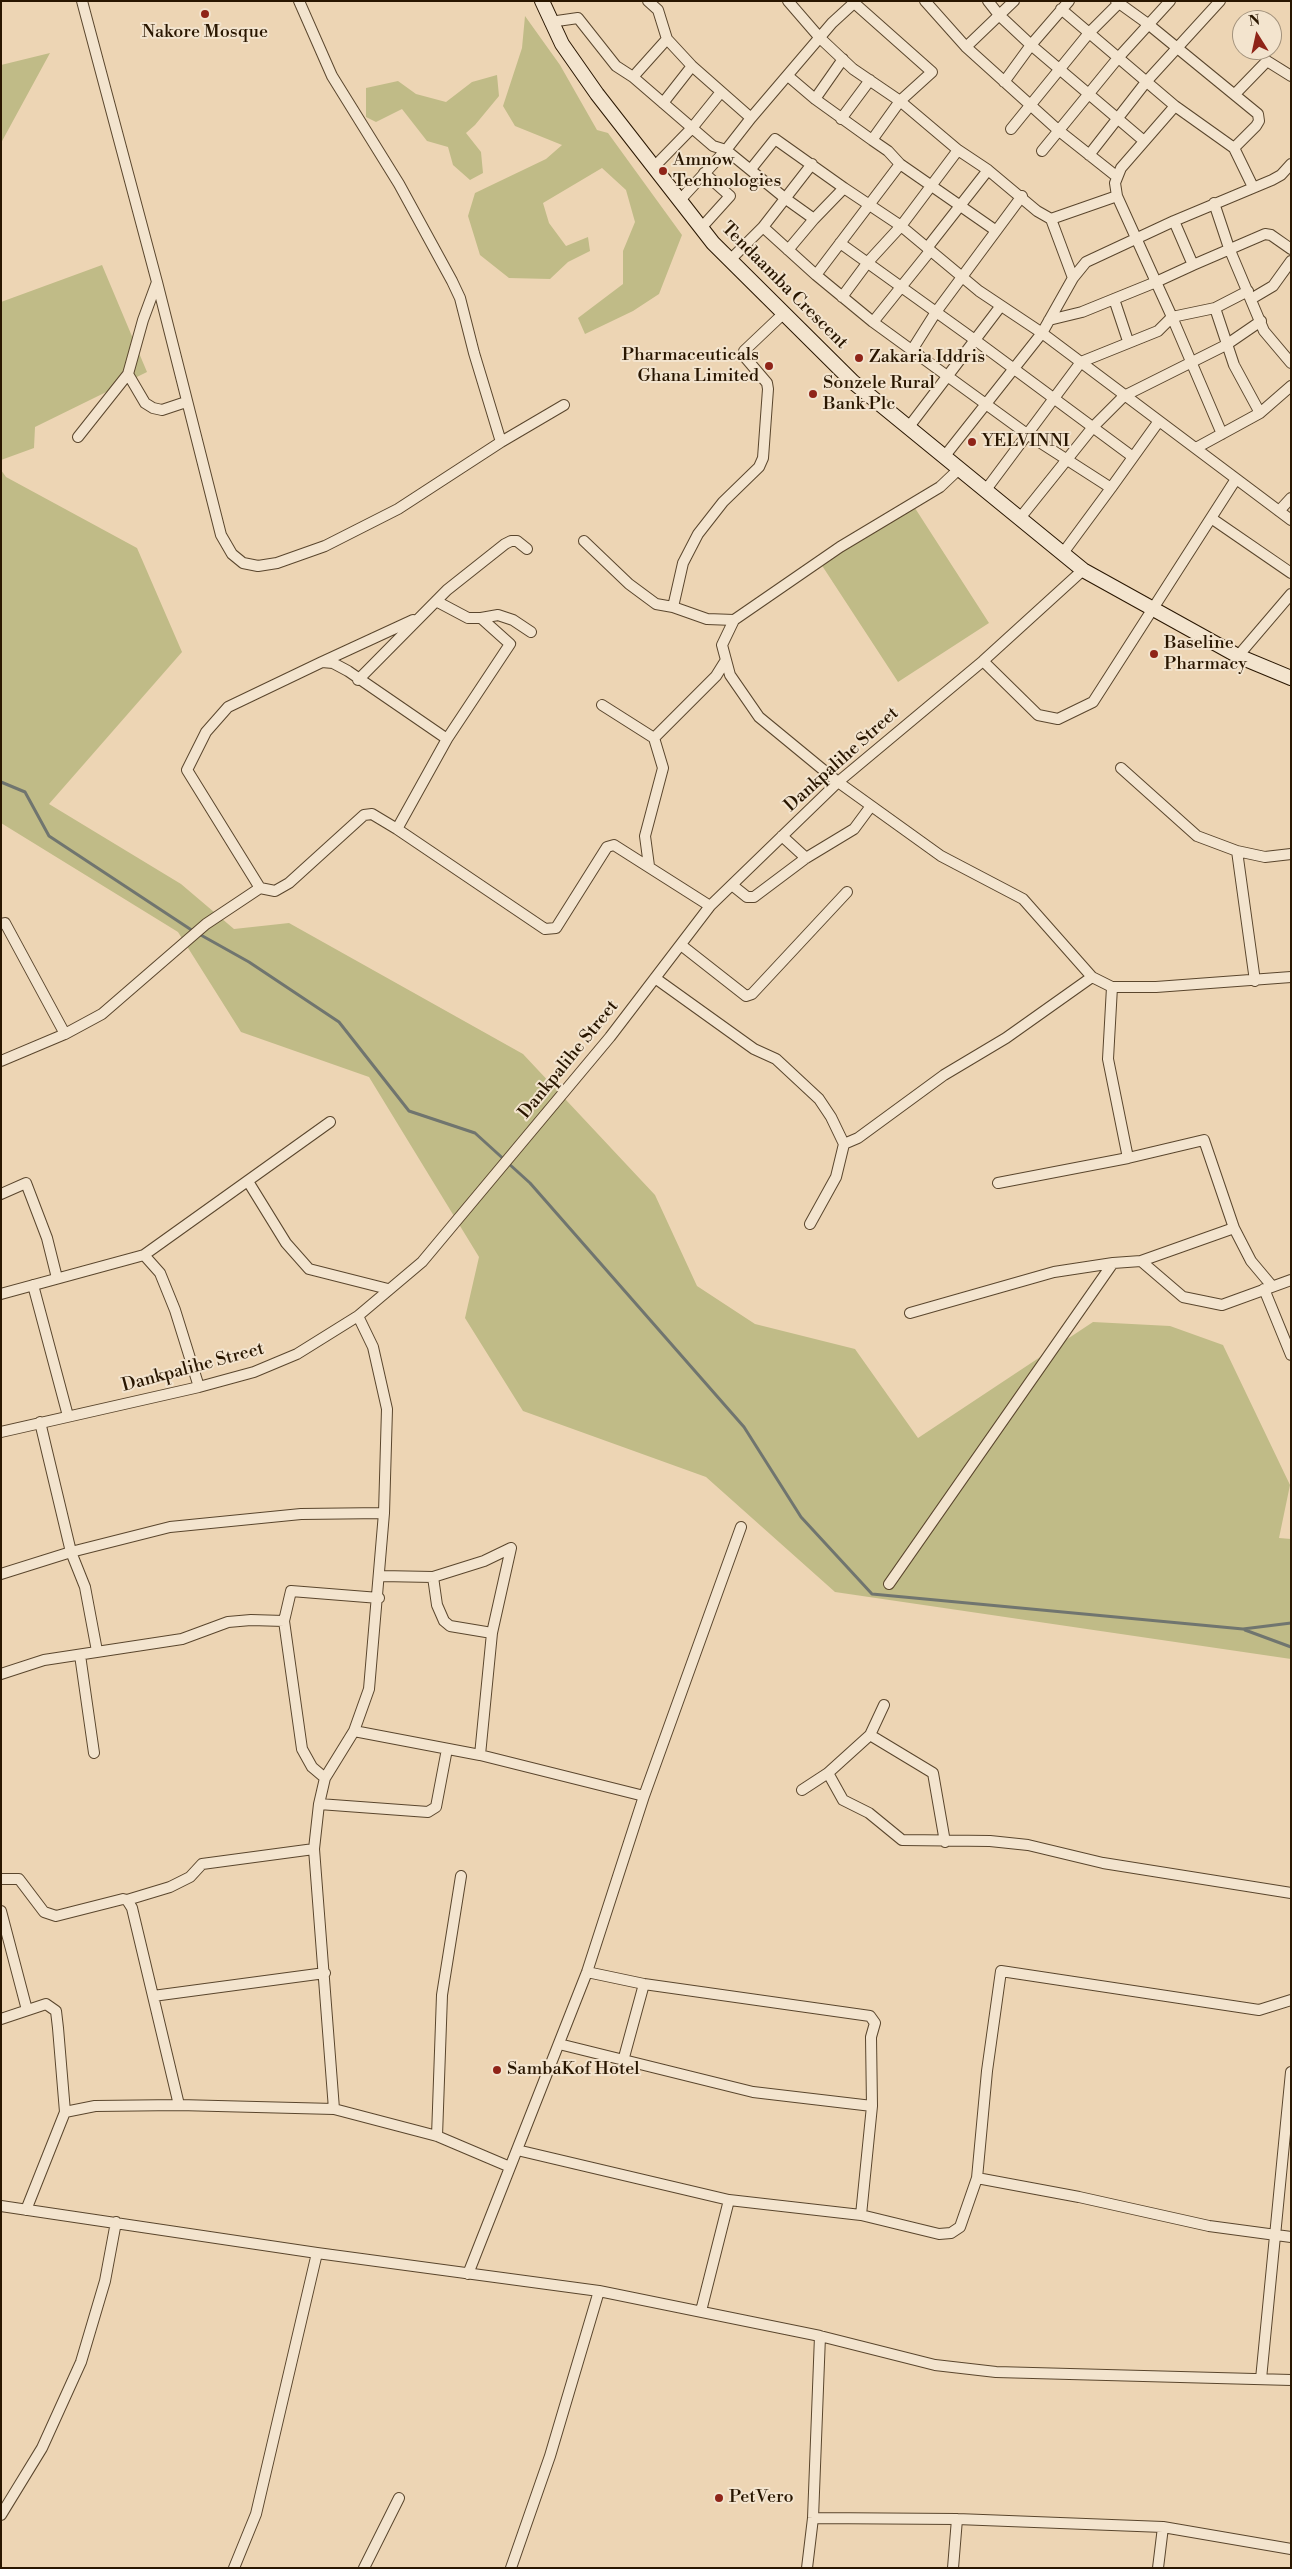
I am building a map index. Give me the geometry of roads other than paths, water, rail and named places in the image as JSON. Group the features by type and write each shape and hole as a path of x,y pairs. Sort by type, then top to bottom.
{"street":[{"path":"82,1 157,282 221,535 232,554 243,563 258,566 277,563 325,546 359,530 426,492 501,442 564,405"},
{"path":"299,1 332,76 399,184 460,298 474,353 501,442"},
{"name":"Tendaamba Crescent","path":"542,1 550,22 597,94 702,228 730,260 853,382 1083,570 1105,584 1154,608 1238,656 1289,674"},
{"path":"648,1 658,10 668,39 692,66 751,118"},
{"path":"788,1 820,38 843,59 900,101 958,150 988,170 1022,196 1037,211 1050,219 1073,278"},
{"path":"925,1 966,47 1004,82 1058,130 1116,176"},
{"path":"988,1 999,16 1031,45 1144,141"},
{"path":"966,47 1014,1"},
{"path":"1004,82 1031,45 1069,1"},
{"path":"1042,151 1118,58 1170,1"},
{"path":"1089,155 1116,117 1220,1"},
{"path":"680,198 726,150 820,38 854,2 932,72 900,101 872,140"},
{"path":"1011,129 1089,33 1119,2 1258,114 1259,122 1234,148"},
{"path":"1061,9 1175,106 1234,148 1252,187"},
{"path":"550,22 578,18 616,66 633,77 713,146 726,150 786,199 814,219"},
{"path":"633,77 668,39"},
{"path":"815,99 843,59"},
{"path":"1235,94 1267,61 1291,76"},
{"path":"663,103 692,66"},
{"path":"788,76 841,119 888,151 900,164 961,204 995,230"},
{"path":"841,119 870,80"},
{"path":"654,167 692,128 721,92"},
{"path":"1175,106 1116,176 1117,196 1222,434"},
{"path":"750,169 776,139 901,226 1000,307 1042,333 1291,520"},
{"path":"842,297 868,262 901,226 958,150"},
{"path":"730,260 763,226 812,164"},
{"path":"816,275 900,164"},
{"path":"944,457 1042,333 1073,278 1086,262 1174,221 1281,175 1291,164"},
{"path":"873,322 988,170"},
{"path":"702,228 730,196 704,173"},
{"path":"788,250 844,188"},
{"path":"912,350 936,312 1022,196"},
{"path":"1050,219 1117,196"},
{"path":"1214,204 1229,248 1271,342 1291,363"},
{"path":"1174,221 1194,265"},
{"path":"763,226 816,275 873,322 1027,434 1111,488"},
{"path":"1049,320 1082,312 1156,282 1229,248 1268,234 1291,249"},
{"path":"840,243 1014,368 1133,458"},
{"path":"984,490 1081,362 1128,341 1158,331 1172,317 1215,308 1273,286 1291,261"},
{"path":"78,437 128,374 143,320 157,282"},
{"path":"1114,299 1128,341"},
{"path":"908,428 1000,307"},
{"path":"1215,308 1226,345 1260,413"},
{"path":"673,607 683,563 698,534 723,502 759,467 763,458 767,383 744,356 744,351 783,314"},
{"path":"1020,518 1094,427 1124,396 1226,345 1261,321"},
{"path":"128,374 146,403 153,408 162,410 186,402"},
{"path":"1196,448 1260,413 1291,386"},
{"path":"1063,553 1159,421"},
{"path":"959,469 940,486 840,547 734,620 722,645 730,675 759,717 838,782 941,856 1023,900 1092,977 1112,987 1156,987 1291,978"},
{"path":"983,661 1038,715 1058,719 1093,702 1236,479"},
{"path":"1279,511 1291,498"},
{"path":"1211,518 1291,573"},
{"path":"358,680 456,582 505,544 512,541 517,542 527,549"},
{"path":"584,541 629,584 656,604 673,607 707,619 734,620"},
{"name":"Dankpalihe Street","path":"1,1432 199,1387 254,1372 297,1354 358,1316 428,1255 610,1037 710,906 838,782 983,661 1083,570"},
{"path":"1238,656 1291,594"},
{"path":"436,601 468,618 498,615 513,620 531,632"},
{"path":"260,888 187,770 206,732 228,706 421,617"},
{"path":"397,829 447,740 510,644 481,618"},
{"path":"654,738 716,676 726,660"},
{"path":"322,662 333,663 348,670 358,680 447,740"},
{"path":"602,705 654,738 663,768 645,836 649,866"},
{"path":"1121,768 1197,836 1237,851 1265,858 1291,854"},
{"path":"732,885 747,897 754,897 806,858 854,829 870,806"},
{"path":"1,1061 65,1034 102,1014 206,924 260,888 275,891 289,883 364,815 372,814 397,829 545,930 556,928 607,847 614,845 710,906"},
{"path":"782,836 806,858"},
{"path":"1237,851 1255,981"},
{"path":"681,945 746,996 752,994 848,892"},
{"path":"1,924 5,923 65,1034"},
{"path":"844,1144 858,1138 944,1075 1006,1038 1092,977"},
{"path":"656,978 754,1049 776,1059 819,1099 831,1117 844,1144 836,1177 810,1224"},
{"path":"1112,987 1108,1059 1128,1158"},
{"path":"1,1294 144,1255 249,1183 330,1122"},
{"path":"998,1183 1128,1158 1204,1140 1234,1228 1268,1288 1291,1355"},
{"path":"1,1194 26,1183 47,1238 57,1278"},
{"path":"249,1183 286,1243 309,1269 388,1289"},
{"path":"910,1312 1054,1272 1113,1262 1141,1261 1234,1228"},
{"path":"144,1255 160,1273 163,1280 175,1310 199,1387"},
{"path":"1141,1261 1183,1297 1222,1305 1291,1280"},
{"path":"889,1584 1113,1262"},
{"path":"33,1285 68,1416"},
{"path":"334,2109 314,1849 319,1804 325,1778 354,1731 369,1689 381,1576 384,1513 387,1409 373,1347 358,1316"},
{"path":"40,1422 71,1552 85,1587 97,1651"},
{"path":"1,1574 71,1552 170,1527 302,1514 384,1513"},
{"path":"468,2274 587,1972 644,1796 741,1527"},
{"path":"381,1576 433,1577 484,1561 511,1548 492,1633 480,1755"},
{"path":"433,1577 438,1605 444,1621 450,1626 492,1633"},
{"path":"325,1778 312,1767 302,1749 284,1621 291,1591 378,1598"},
{"path":"1,1674 44,1660 182,1639 228,1622 251,1620 284,1621"},
{"path":"80,1655 94,1752"},
{"path":"802,1790 828,1773 870,1736 884,1705"},
{"path":"354,1731 480,1755 644,1796"},
{"path":"870,1736 933,1772 945,1842"},
{"path":"319,1804 428,1812 436,1807 447,1749"},
{"path":"828,1773 843,1800 869,1813 902,1840 945,1842 990,1841 1028,1845 1103,1863 1291,1893"},
{"path":"1,1879 19,1878 44,1912 56,1916 123,1899 127,1900 170,1887 190,1876 202,1864 314,1849"},
{"path":"437,2136 442,1995 461,1876"},
{"path":"127,1900 132,1908 179,2105"},
{"path":"1,1911 27,2010"},
{"path":"517,2150 729,2200 861,2215 939,2234 951,2233 960,2227 977,2178 987,2071 1001,1971 1259,2010 1291,2000"},
{"path":"587,1972 644,1984 870,2016 875,2023 871,2037 872,2106 861,2215"},
{"path":"153,1996 325,1973"},
{"path":"623,2061 644,1984"},
{"path":"1,2019 46,2004 56,2011 65,2112 26,2210"},
{"path":"559,2044 753,2092 872,2106"},
{"path":"1261,2379 1291,2072"},
{"path":"65,2112 95,2106 179,2105 334,2109 437,2136 510,2167"},
{"path":"977,2178 1080,2197 1209,2226 1291,2237"},
{"path":"702,2311 729,2200"},
{"path":"1,2206 317,2253 599,2292 820,2336 935,2365 996,2372 1291,2380"},
{"path":"1,2515 42,2448 80,2362 105,2281 116,2222"},
{"path":"234,2568 256,2514 317,2253"},
{"path":"511,2568 550,2456 599,2292"},
{"path":"807,2568 813,2518 820,2336"},
{"path":"364,2568 399,2498"},
{"path":"813,2518 957,2519 1164,2527 1291,2549"},
{"path":"953,2568 957,2519"},
{"path":"1158,2568 1164,2527"}],"waterway":[{"path":"1,782 25,792 49,836 193,931"},
{"path":"199,934 249,962 339,1022 409,1111 475,1133 530,1183 744,1427 801,1517 872,1594 1243,1629 1291,1623"},
{"path":"1245,1630 1291,1647"}],"place":[{"name":"Nakore Mosque","path":"205,14"},
{"name":"Amnow Technologies","path":"663,171"},
{"name":"Zakaria Iddris","path":"859,358"},
{"name":"Pharmaceuticals Ghana Limited","path":"769,366"},
{"name":"Sonzele Rural Bank Plc","path":"813,394"},
{"name":"YELVINNI","path":"972,442"},
{"name":"Baseline Pharmacy","path":"1154,654"},
{"name":"SambaKof Hotel","path":"497,2070"},
{"name":"PetVero","path":"719,2498"}]}
